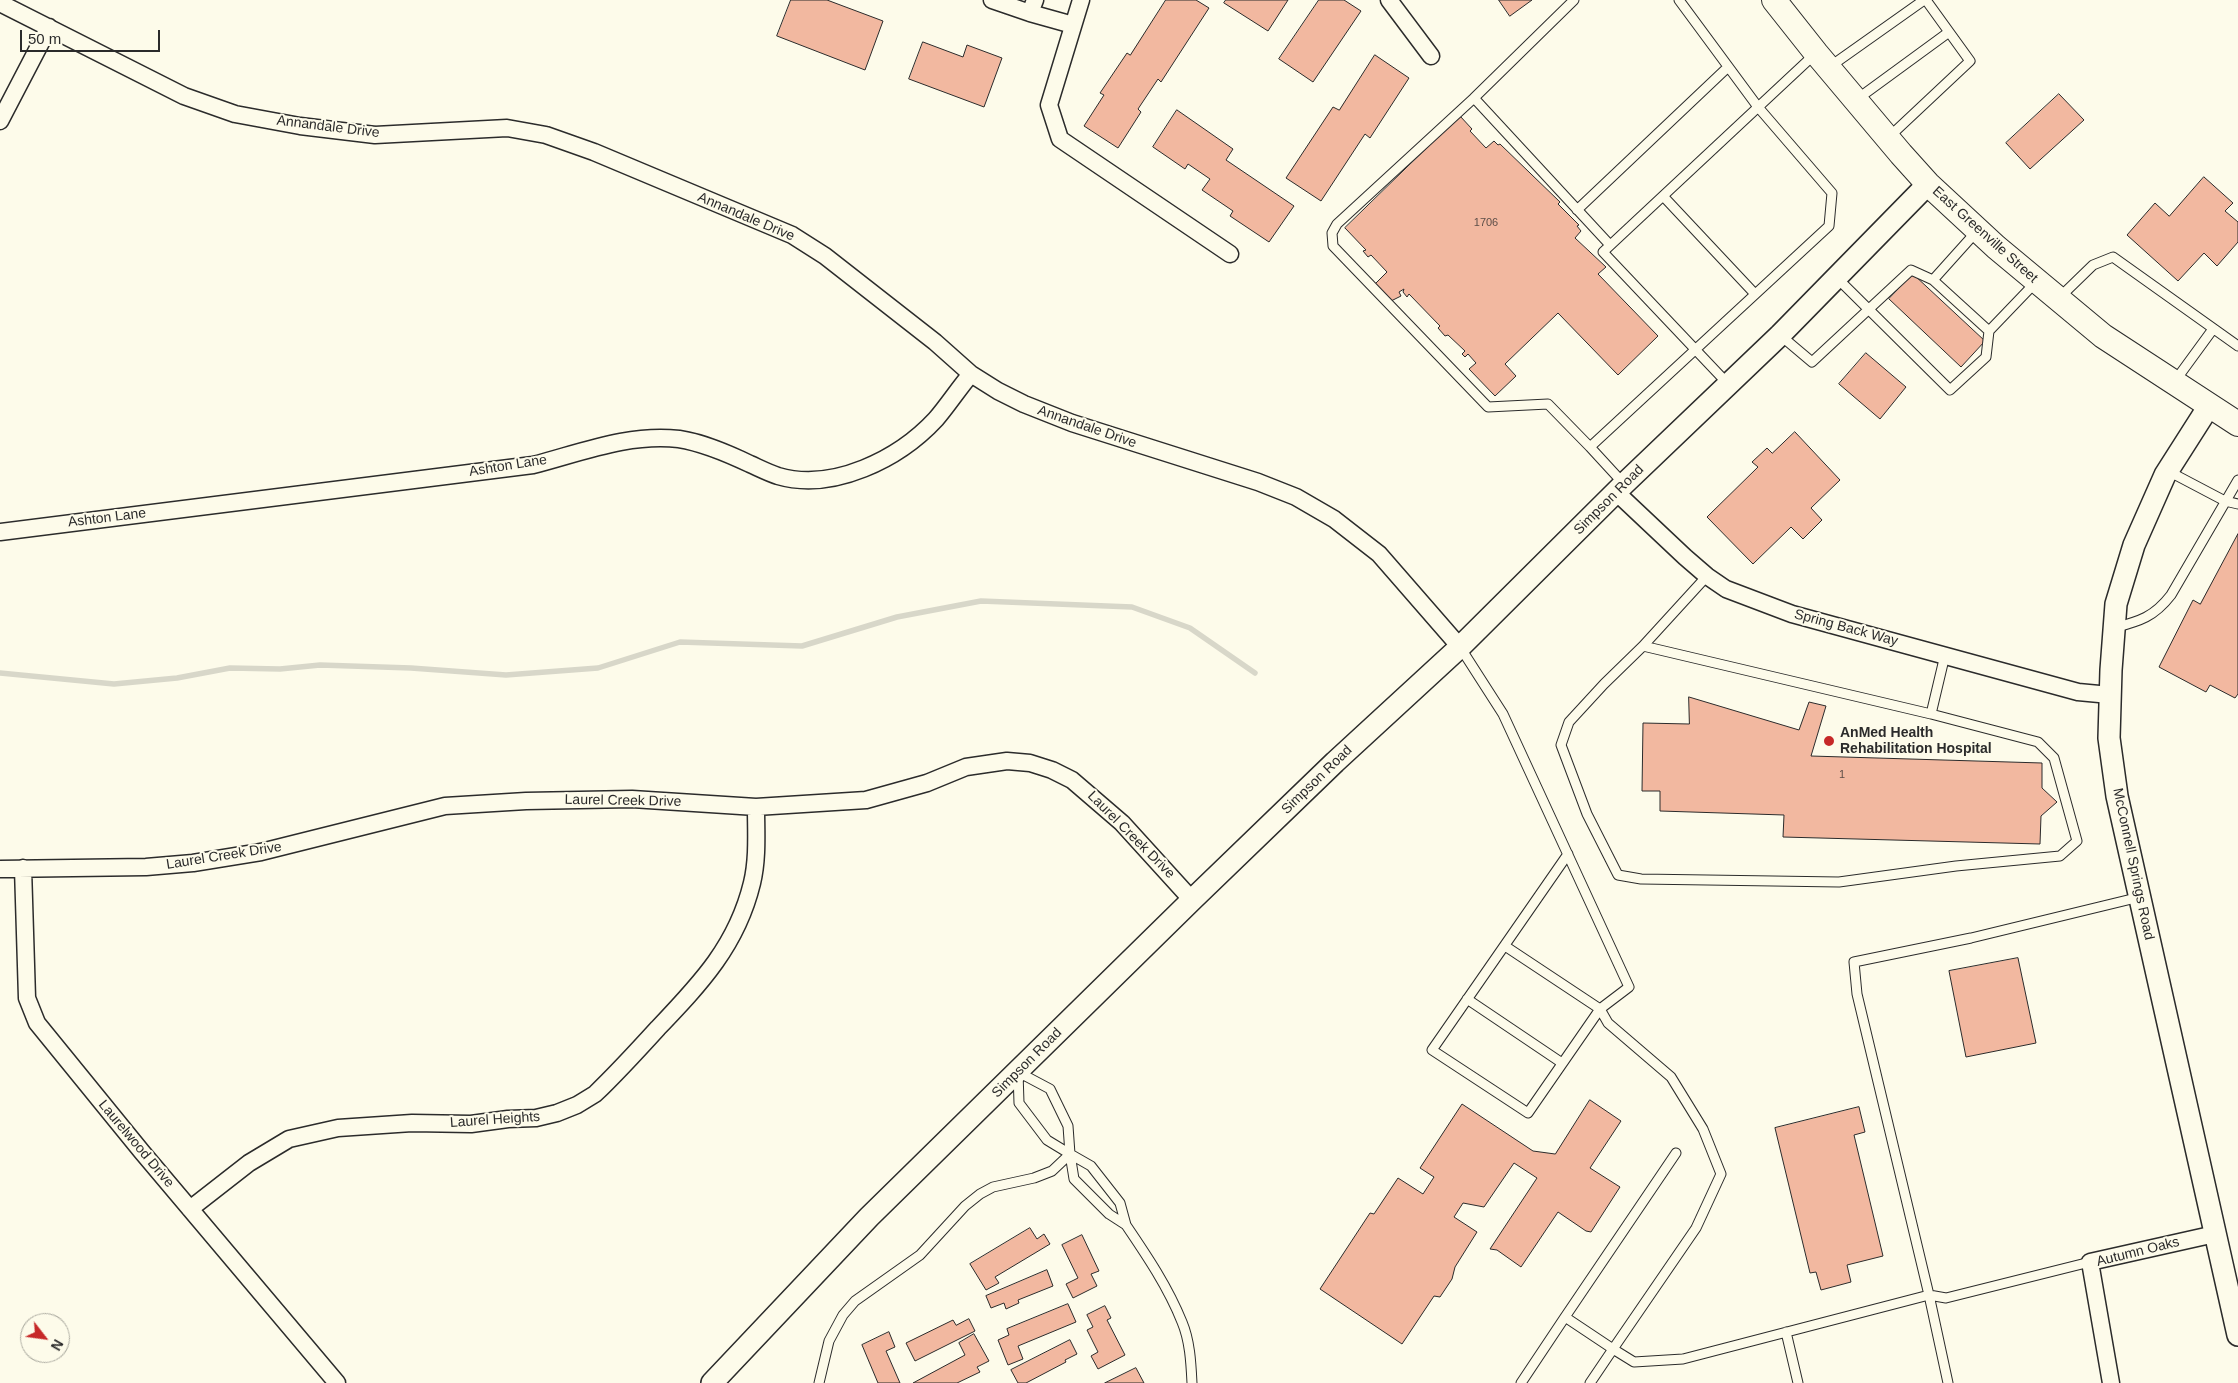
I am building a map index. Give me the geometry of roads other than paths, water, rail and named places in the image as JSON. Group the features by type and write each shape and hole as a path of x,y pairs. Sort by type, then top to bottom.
{"main road":[{"name":"East Greenville Street","path":"1774,0 1822,61 1928,184 1978,230 2036,282 2103,336 2238,424"}],"street":[{"path":"992,0 1032,6 1074,25"},
{"path":"1081,0 1049,105 1060,139 1230,254"},
{"path":"1389,0 1431,56"},
{"name":"Annandale Drive","path":"0,3 184,96 235,114 300,126 375,134 507,128 546,135 594,152 792,235 832,262 935,342 971,374 1024,404 1072,423 1258,482 1316,508 1334,519 1379,554 1460,647"},
{"path":"0,121 49,27"},
{"name":"Simpson Road","path":"712,1383 869,1217 1192,900 1342,756 1460,647 1620,488 1780,335 1928,184"},
{"name":"Ashton Lane","path":"0,532 533,465 615,443 643,439 678,439 699,443 721,450 777,476 798,480 819,480 866,466 903,446 936,418 971,374"},
{"name":"McConnell Springs Road","path":"2209,406 2168,471 2134,545 2116,604 2110,695 2110,747 2117,796 2238,1335"},
{"name":"Spring Back Way","path":"1620,488 1706,576 1726,589 1792,614 1945,654 2078,692 2110,695"},
{"name":"Laurel Creek Drive","path":"0,869 146,867 194,863 261,852 445,806 526,801 632,799 756,806 866,800 927,783 966,767 1007,761 1030,763 1052,770 1065,776 1091,794 1122,823 1192,900"},
{"name":"Laurel Heights","path":"190,1209 249,1163 289,1139 338,1128 412,1123 471,1124 508,1119 536,1118 570,1108 595,1094 700,984 730,941 740,922 752,881 756,860 756,806"},
{"name":"Laurelwood Drive","path":"23,868 27,998 37,1022 190,1209 337,1383"},
{"name":"Autumn Oaks","path":"2112,1383 2090,1262 2216,1234"}],"lane":[{"path":"1574,0 1474,98 1337,224 1332,234 1333,246 1488,407 1548,404 1590,447 1620,488"},
{"path":"1590,447 1829,226 1832,193 1758,108 1679,0"},
{"path":"1728,385 1603,252 1758,108 1822,61 1925,0 1970,61 1888,138"},
{"path":"1856,100 1949,32"},
{"path":"1577,210 1728,67"},
{"path":"1474,98 1610,245"},
{"path":"1663,196 1755,294"},
{"path":"1933,280 1978,230"},
{"path":"2058,299 2093,264 2113,257 2238,346"},
{"path":"1780,335 1812,362 1911,270 1933,280 1989,331"},
{"path":"1836,277 1950,390 1986,357 1989,331 2036,282"},
{"path":"2174,382 2213,328"},
{"path":"2168,471 2226,501 2238,504"},
{"path":"2114,628 2144,619 2160,608 2171,595 2238,480"},
{"path":"1643,646 1931,714 2038,742 2054,758 2077,842 2060,856 1956,866 1839,882 1641,879 1618,875 1587,814 1561,745 1569,722 1643,646 1706,576"},
{"path":"1460,647 1503,714 1568,854 1629,986 1600,1009 1528,1113 1432,1050 1568,854"},
{"path":"1931,714 1945,654"},
{"path":"1948,1383 1929,1294 1857,994 1854,962 1971,938 2140,896"},
{"path":"1505,946 1600,1009 1608,1022 1671,1077 1703,1130 1721,1174 1696,1228 1590,1383"},
{"path":"1467,999 1562,1063"},
{"path":"1126,1225 1109,1214 1074,1179 1070,1154 1068,1126 1050,1089 1018,1072 1019,1103 1048,1140 1070,1154 1091,1166 1120,1203 1126,1225 1159,1274 1183,1323 1190,1356 1192,1383"},
{"path":"1520,1383 1676,1153"},
{"path":"819,1383 829,1341 843,1314 855,1301 920,1255 965,1206 980,1194 993,1187 1034,1178 1052,1171 1070,1154"},
{"path":"1565,1317 1634,1362 1683,1359 1929,1294 1946,1298 2090,1262"},
{"path":"1786,1332 1798,1383"}],"waterway":[{"path":"0,673 114,684 177,678 230,668 280,669 320,665 411,668 506,675 598,668 680,642 802,646 897,617 981,601 1132,607 1190,628 1255,673"}],"place":[{"name":"AnMed Health Rehabilitation Hospital","path":"1829,741"}]}
